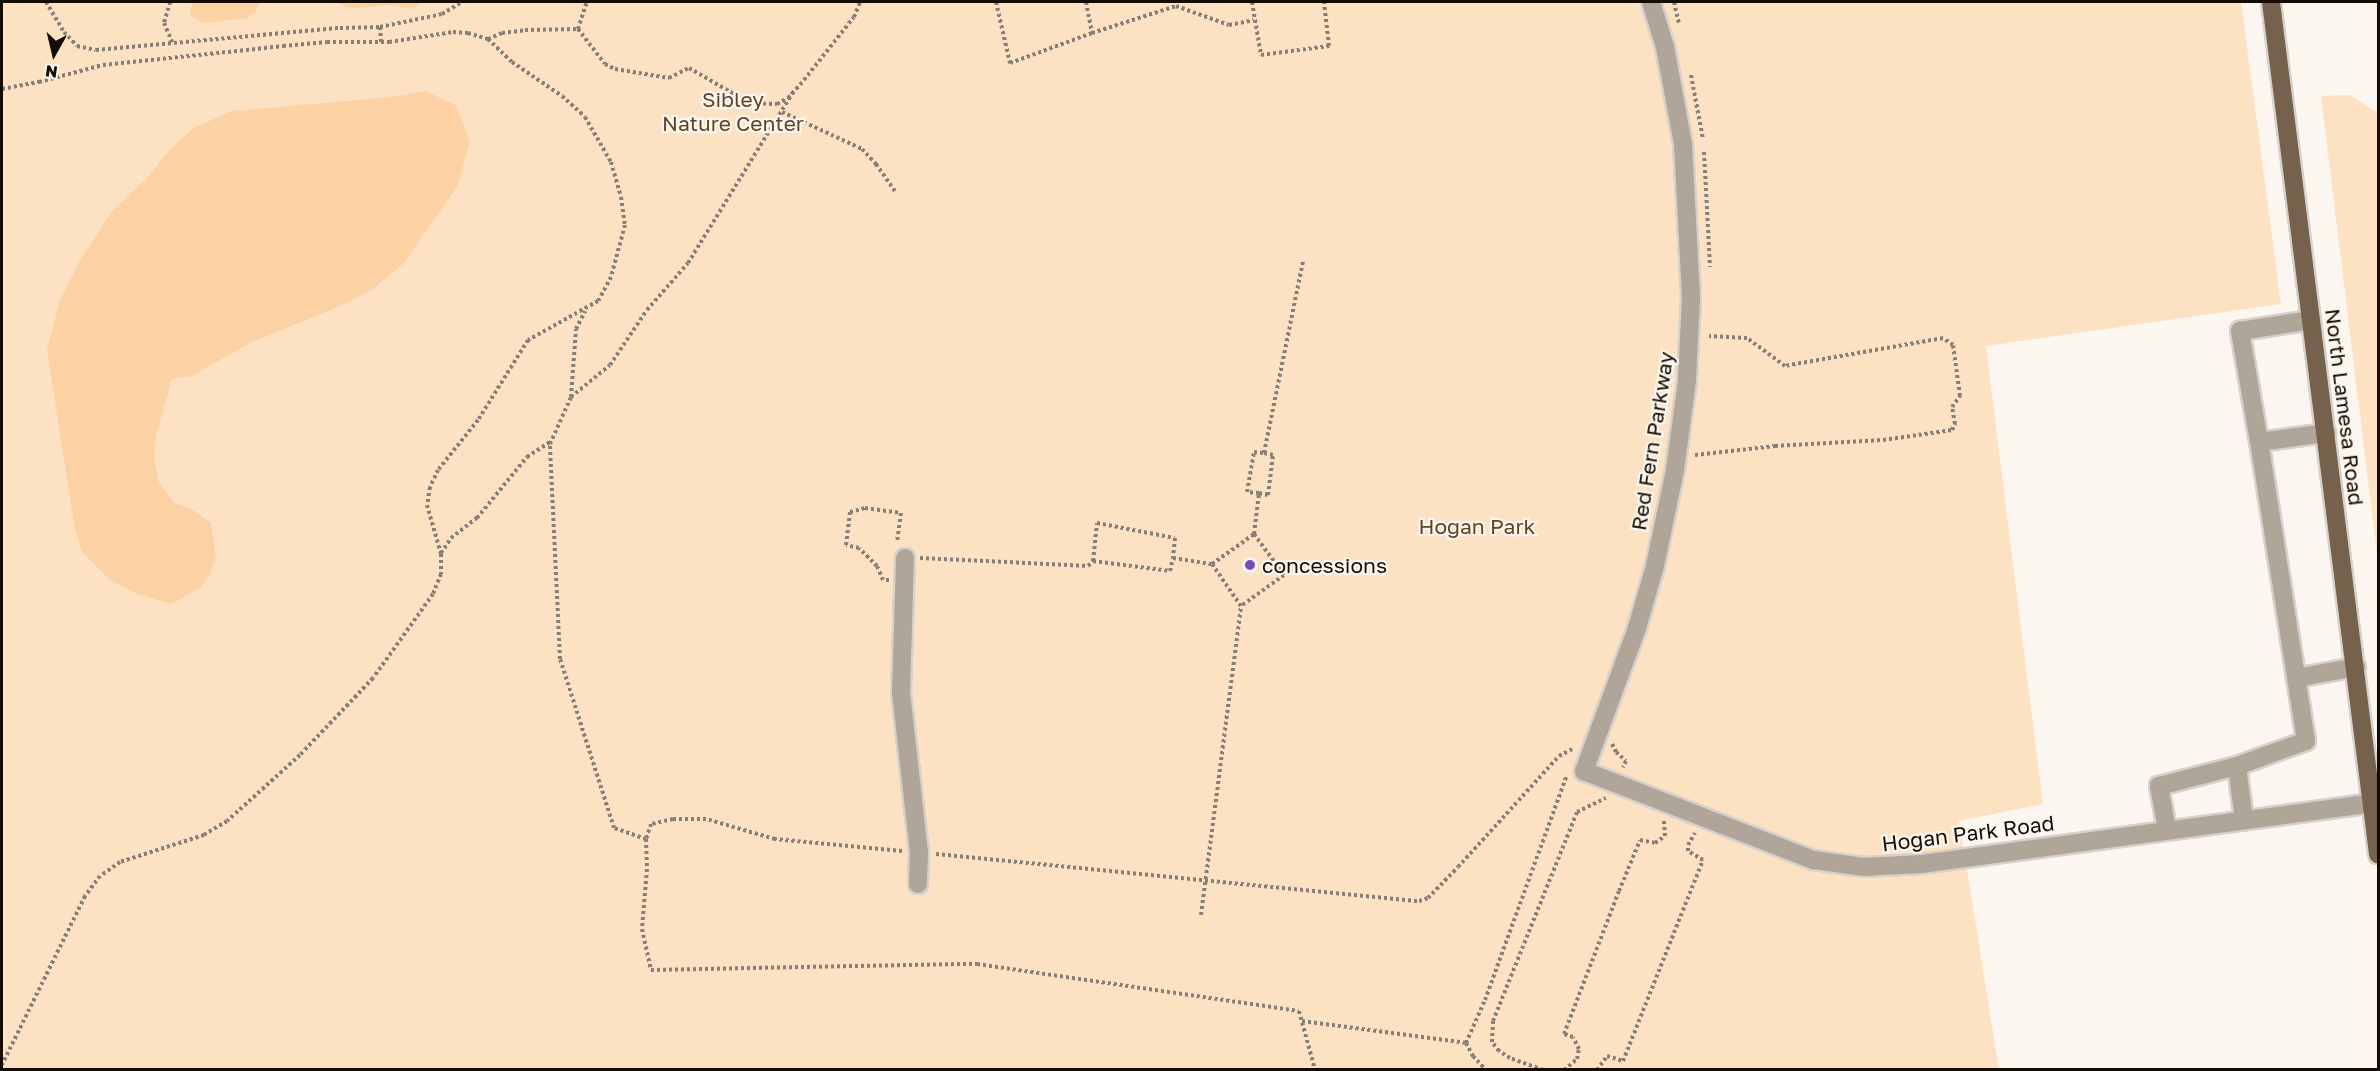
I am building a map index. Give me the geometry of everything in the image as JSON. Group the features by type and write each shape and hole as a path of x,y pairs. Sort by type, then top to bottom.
{"main road":[{"name":"North Lamesa Road","path":"2271,2 2356,667 2373,753 2372,803 2379,854"}],"street":[{"name":"Red Fern Parkway","path":"1576,766 1642,611 1655,566 1677,454 1687,381 1691,298 1688,198 1677,106 1665,47 1651,2"},
{"path":"2167,830 2159,786 2237,766 2306,741 2240,332 2312,320"},
{"path":"2259,442 2326,434"},
{"path":"900,557 901,692 919,852 918,884"},
{"path":"2296,678 2356,667"},
{"name":"Hogan Park Road","path":"1576,766 1792,852 1838,865 1882,868 2372,803"},
{"path":"2237,766 2244,821"}],"path":[{"path":"46,2 64,32 77,46 96,50 172,42 380,27 442,14 462,2"},
{"path":"170,2 164,23 172,42"},
{"path":"578,29 587,2"},
{"path":"441,554 451,538 477,518 527,457 549,444 571,397 610,365 647,310 688,263 794,91 854,17 860,2"},
{"path":"996,2 1010,63 1176,6 1229,25 1254,20"},
{"path":"1086,2 1092,33"},
{"path":"1252,2 1261,55 1329,46 1324,2"},
{"path":"380,27 381,42"},
{"path":"488,39 502,33 525,30 578,29"},
{"path":"578,29 605,64 615,69 669,78 689,68 751,103 777,104 794,91"},
{"path":"2,89 103,65 327,42 381,42 453,32 488,39 512,62 562,96 585,117 611,162 621,197 625,225 611,277 598,301 528,340 478,420 438,470 430,487 427,505 441,554 441,574 433,594 373,678 267,787 227,821 204,835 120,862 100,876 66,933 2,1065"},
{"path":"782,112 862,149 895,191"},
{"path":"1264,453 1303,261"},
{"path":"586,309 576,329 571,397 550,444 560,659 614,828 646,839"},
{"path":"1677,454 1883,440 1952,430 1955,424 1952,407 1960,396 1953,345 1943,339 1785,366 1747,338 1709,336"},
{"path":"1254,452 1264,453 1273,455 1268,495 1247,492 1254,452"},
{"path":"1241,606 1284,575 1254,534 1259,493"},
{"path":"865,508 901,513 900,557 889,580 883,580 877,566 868,555 859,548 846,545 850,512 865,508"},
{"path":"900,557 1088,566 1093,561 1097,523 1175,538 1170,571 1093,561"},
{"path":"1173,558 1212,564 1254,534"},
{"path":"1201,915 1241,606 1212,564"},
{"path":"1315,1070 1299,1011 977,964 651,970 642,929 648,869 646,839 651,824 673,819 706,819 775,839 1419,901 1428,898 1458,867 1559,756 1575,747 1576,766 1466,1043"},
{"path":"1543,1070 1510,1058 1499,1051 1491,1036 1493,1021 1577,812 1611,798"},
{"path":"1564,1070 1576,1059 1579,1049 1573,1037 1564,1034 1619,891 1640,840 1655,843 1665,836 1664,820"},
{"path":"1302,1021 1466,1043"},
{"path":"1466,1043 1473,1056 1486,1070"}],"green space":[{"name":"Hogan Park","path":"2,2 2241,2 2281,304 1986,346 2043,804 1959,821 1999,1069 2,1070"},
{"path":"2350,95 2378,113 2378,563 2321,96"}],"shaded area":[{"path":"192,2 259,2 256,12 247,18 203,23 190,15"},
{"path":"337,2 418,2 417,6 411,9 390,5 349,9"},
{"path":"425,91 456,105 470,142 457,187 403,264 370,291 340,306 252,342 192,376 172,379 156,435 154,458 159,482 174,503 193,510 211,523 216,557 209,577 201,587 171,604 135,593 109,579 82,552 74,524 47,350 60,300 79,262 112,211 148,177 171,148 195,127 233,111 392,97"}],"place":[{"name":"concessions","path":"1250,565"}],"park label":[{"name":"Sibley Nature Center","path":"733,111"}]}
